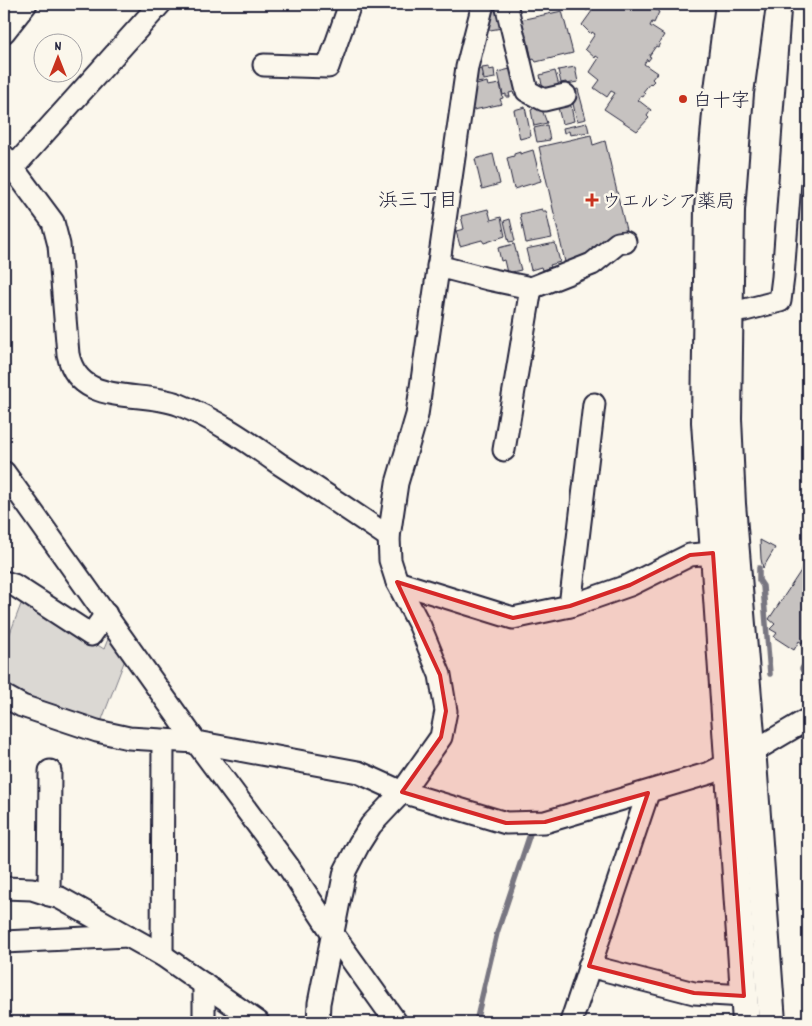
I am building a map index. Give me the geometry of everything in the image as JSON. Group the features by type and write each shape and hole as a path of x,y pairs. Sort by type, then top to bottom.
{"street":[{"path":"4,32 26,4"},
{"path":"160,4 9,162 53,222 59,245 70,366 77,377 88,387 109,393 179,404 226,428 389,537"},
{"path":"264,65 328,67 350,4"},
{"path":"318,1022 319,1003 345,871 371,825 402,792 441,737 446,712 440,675 420,626 397,582 390,560 389,537 397,483 417,415 467,67 483,4"},
{"path":"506,4 527,91 544,100 565,95"},
{"path":"729,4 718,90 708,208 705,422 746,1022"},
{"path":"752,4 740,93 731,200 728,419 732,504 772,1022"},
{"path":"729,312 780,301 803,4"},
{"path":"438,266 531,288 592,264 618,244 626,242"},
{"path":"504,450 531,288"},
{"path":"570,606 594,404"},
{"path":"4,472 196,742 288,866 332,934 396,1022"},
{"path":"397,582 513,618 570,606 630,585 690,555 713,553"},
{"path":"4,582 14,585 91,635 106,614"},
{"path":"4,696 22,706 97,731 129,738 196,742 358,772 402,792 506,823 545,822 648,793 710,773 752,752 808,719"},
{"path":"162,955 163,741"},
{"path":"49,894 50,771"},
{"path":"571,1022 648,793"},
{"path":"4,888 32,889 60,898 162,955 258,1022"},
{"path":"4,942 129,936"},
{"path":"590,966 694,993 744,996"},
{"path":"204,984 204,1022"}],"highlighted area":[{"path":"713,553 744,996 694,993 589,966 648,793 545,822 506,823 402,792 441,737 446,711 440,675 397,582 513,618 570,606 630,585 690,555"}],"shaded area":[{"path":"23,599 104,649 110,634 126,657 101,722 43,703 4,683 4,649"}],"building":[{"path":"489,4 501,4 502,28 484,31"},
{"path":"581,4 647,4 659,12 654,23 652,22 650,26 664,35 658,47 656,46 649,56 651,57 644,64 657,73 652,79 654,81 643,92 645,94 643,97 641,96 638,100 651,110 647,116 649,118 637,131 604,109 615,93 611,91 607,97 594,88 600,80 590,72 599,58 596,56 595,58 585,49 595,34 592,32 591,34 582,25 592,11 588,9 587,11"},
{"path":"562,11 573,53 536,62 534,59 532,60 527,37 525,38 520,20"},
{"path":"489,67 489,70 494,69 495,78 484,80 482,68"},
{"path":"575,67 578,82 561,83 558,70"},
{"path":"514,68 517,95 514,95 513,92 509,93 510,97 506,97 506,94 503,95 498,72"},
{"path":"481,69 483,82 476,83 474,70"},
{"path":"555,71 559,86 543,90 540,75"},
{"path":"487,82 488,86 500,84 503,98 500,99 502,104 469,111 469,87"},
{"path":"578,89 586,119 577,121 570,91"},
{"path":"533,106 541,107 547,123 534,126 531,110"},
{"path":"571,106 574,121 562,124 558,107"},
{"path":"525,107 531,136 520,139 514,110"},
{"path":"587,123 589,132 570,135 569,131 564,133 563,128"},
{"path":"547,125 550,140 537,142 534,128"},
{"path":"591,135 593,145 605,141 626,230 620,231 621,238 612,243 592,247 594,251 565,270 563,263 565,262 539,147"},
{"path":"533,150 541,181 514,189 507,158 520,152 520,154"},
{"path":"493,154 500,184 482,189 475,159"},
{"path":"488,209 491,220 501,217 505,236 484,243 482,240 460,246 456,231 464,229 461,216"},
{"path":"542,209 542,211 546,211 552,238 526,243 520,214"},
{"path":"510,219 515,241 509,242 504,221"},
{"path":"555,243 560,262 542,270 541,267 531,270 526,249"},
{"path":"514,244 521,270 507,273 504,260 501,261 498,248"},
{"path":"760,540 775,548 763,568 761,559"},
{"path":"808,560 808,633 802,643 799,641 794,650 774,637 777,633 770,629 775,624 769,619"}],"waterway":[{"path":"759,568 759,580 763,586 770,674"},
{"path":"808,659 802,669 808,678"},
{"path":"476,1022 497,933 532,828"}],"place":[{"name":"白十字","path":"683,99"},
{"name":"ウエルシア薬局","path":"592,200"}],"district":[{"name":"浜三丁目","path":"418,199"}]}
